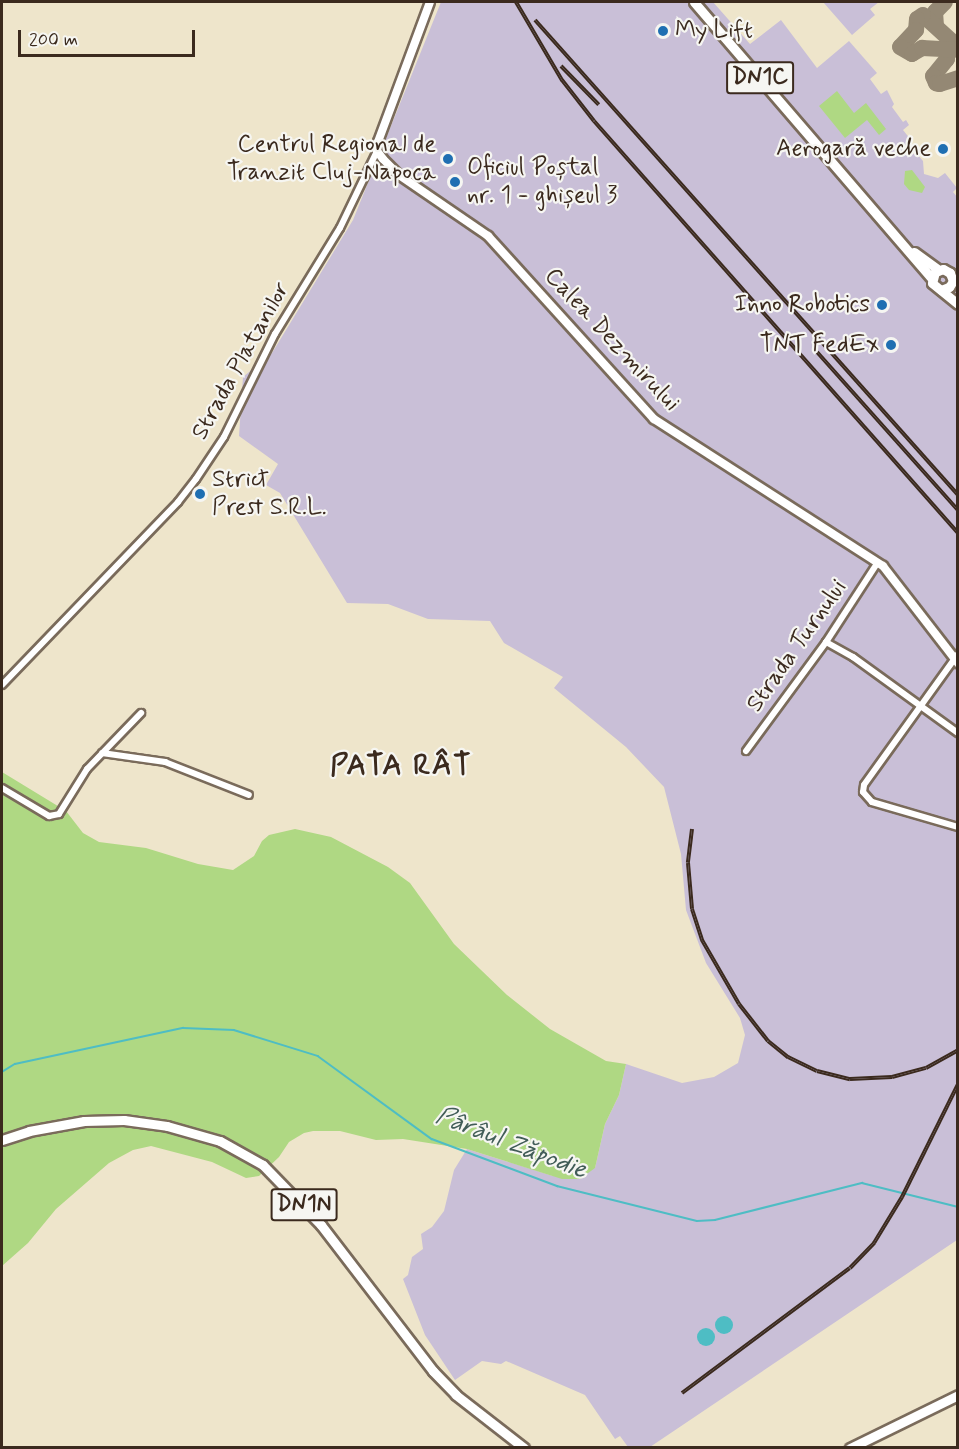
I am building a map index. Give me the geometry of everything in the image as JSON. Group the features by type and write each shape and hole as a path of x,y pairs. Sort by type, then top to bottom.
{"main road":[{"name":"Strada Platanilor","path":"377,151 430,2"},
{"name":"DN1C","path":"694,2 907,247 932,279 934,286 957,304"},
{"name":"Calea Dezmirului","path":"377,151 399,175 489,236 654,419 879,562 956,659"},
{"name":"DN1C","path":"907,247 939,270 950,273 951,284 957,297"},
{"path":"932,279 939,270"},
{"path":"941,290 951,284"},
{"name":"DN1N","path":"2,1140 28,1131 84,1121 124,1120 167,1126 220,1142 263,1165 321,1225 433,1371 456,1395 524,1448"},
{"path":"850,1448 957,1395"}],"street":[{"name":"Strada Platanilor","path":"2,685 178,502 196,478 224,437 275,334 340,228 377,151"},
{"name":"Strada Turnului","path":"746,751 826,642 879,562"},
{"path":"826,642 853,657 957,733"},
{"path":"956,659 864,785 864,795 872,802 957,827"},
{"path":"2,788 45,814 56,816 62,812 81,777 141,712"},
{"path":"102,753 165,762 249,795"}],"shaded area":[{"path":"441,2 713,2 750,44 781,20 817,68 849,41 877,73 870,79 881,94 887,90 894,104 892,107 903,122 906,120 909,125 903,130 911,140 911,153 918,155 923,161 924,174 938,178 945,173 957,188 953,192 958,198 957,1240 650,1447 628,1447 620,1436 615,1439 585,1395 506,1361 501,1364 482,1361 455,1380 425,1335 403,1279 408,1275 412,1257 423,1249 421,1234 432,1227 444,1211 454,1170 467,1149 553,1176 595,1168 605,1124 619,1095 626,1064 682,1083 714,1077 738,1063 745,1035 740,1018 706,963 686,910 681,854 664,787 626,747 554,688 563,677 504,643 490,621 428,619 388,604 347,603 280,493 266,485 278,464 239,436 243,377 272,353 353,220"},
{"path":"823,2 879,2 870,9 875,15 852,35"}],"green space":[{"path":"837,91 854,113 866,103 886,129 879,135 867,120 845,138 819,106"},
{"path":"912,170 925,187 922,193 909,190 904,184 905,171"},
{"path":"2,772 66,811 83,833 99,842 146,848 198,864 233,870 254,856 262,841 269,835 295,829 331,837 388,867 410,883 454,944 507,995 550,1029 606,1061 626,1064 619,1095 605,1124 595,1168 580,1179 562,1179 467,1149 403,1139 376,1140 340,1131 313,1131 304,1133 289,1142 279,1157 259,1176 246,1178 212,1162 151,1146 133,1150 109,1163 56,1209 28,1243 2,1266"}],"water":[{"path":"724,1316 730,1319 733,1325 730,1331 724,1334 718,1331 715,1325 718,1319"},
{"path":"706,1328 712,1331 715,1337 712,1343 706,1346 700,1343 697,1337 700,1331"}],"waterway":[{"name":"Pârâul Zăpodie","path":"2,1072 15,1064 183,1028 234,1030 318,1056 432,1139 557,1186 697,1221 715,1220 862,1183 958,1207"}],"taxiway":[{"path":"936,26 935,12 945,2"},
{"path":"958,47 923,15 917,19 916,30 900,47 912,54 922,48 958,50"},
{"path":"955,44 947,51 947,59 933,76 936,83 940,84 958,78"}],"railway":[{"path":"516,2 562,80 594,121 958,533"},
{"path":"535,20 958,495"},
{"path":"561,66 599,105"},
{"path":"817,352 958,510"},
{"path":"692,829 688,863 692,909 702,940 739,1004 768,1041 788,1057 817,1071 850,1079 892,1077 926,1068 958,1050"},
{"path":"682,1393 850,1268 874,1243 902,1197 958,1084"}],"place":[{"name":"My Lift","path":"663,31"},
{"name":"Aerogară veche","path":"943,149"},
{"name":"Centrul Regional de Tranzit Cluj-Napoca","path":"448,159"},
{"name":"Oficiul Poștal nr. 1 - ghișeul 3","path":"455,182"},
{"name":"Inno Robotics","path":"882,305"},
{"name":"TNT FedEx","path":"891,345"},
{"name":"Strict Prest S.R.L.","path":"200,494"}],"district":[{"name":"PATA RÂT","path":"401,766"}]}
